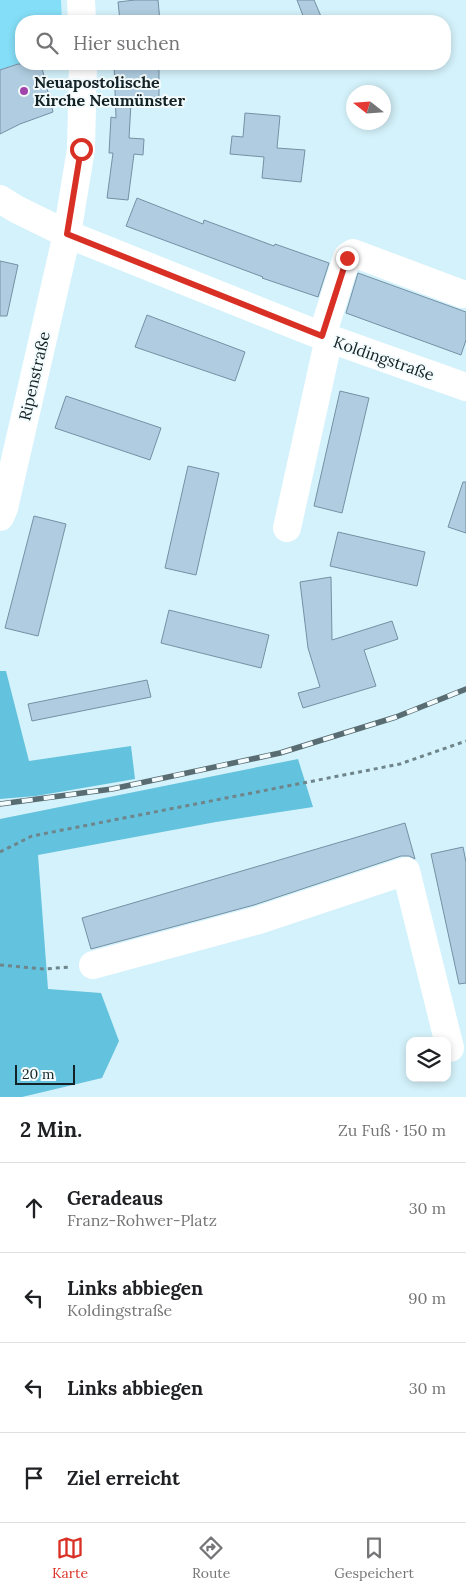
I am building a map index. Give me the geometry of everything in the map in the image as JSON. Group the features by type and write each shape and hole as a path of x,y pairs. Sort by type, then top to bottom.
{"street":[{"path":"81,0 82,15"},
{"name":"Ripenstraße","path":"0,517 4,508 67,234 81,149 83,70"},
{"name":"Koldingstraße","path":"0,198 16,209 67,234 325,337 466,387"},
{"path":"287,528 325,337 347,258 353,253 462,294"},
{"path":"93,965 260,920 406,871 454,1047"}],"path":[{"path":"0,852 32,836 400,764 466,740"},
{"path":"0,965 44,969 93,965"}],"shaded area":[{"path":"0,0 61,0 62,15 15,15 15,65 0,70"},
{"path":"0,671 6,671 29,761 131,746 135,779 36,796 0,799"},
{"path":"298,759 313,807 216,822 38,855 48,989 101,993 119,1041 102,1078 22,1097 0,1097 0,819"}],"building":[{"path":"158,0 159,15 119,15 118,2"},
{"path":"297,0 314,0 320,15 303,15"},
{"name":"Neuapostolische Kirche Neumünster","path":"15,65 15,70 42,70 53,112 20,124 0,134 0,70"},
{"path":"114,70 159,70 159,102 131,103 129,138 144,139 143,155 134,154 128,200 107,198 113,153 109,153 111,117 116,118"},
{"path":"245,113 280,116 277,148 305,150 301,182 262,178 264,157 230,154 232,136 243,137"},
{"path":"137,198 203,224 204,220 274,246 275,244 329,263 318,297 262,278 126,226"},
{"path":"0,261 18,265 7,316 0,316"},
{"path":"358,273 466,312 466,340 461,355 346,313"},
{"path":"147,315 245,352 235,381 135,347"},
{"path":"340,391 369,398 342,513 314,506"},
{"path":"66,396 161,428 150,460 55,428"},
{"path":"188,466 219,473 196,575 165,568"},
{"path":"463,482 466,482 466,533 448,527"},
{"path":"34,516 66,524 38,636 5,628"},
{"path":"338,532 425,552 417,586 330,566"},
{"path":"331,577 332,640 392,621 398,639 364,650 376,686 303,708 298,693 320,687 308,648 300,582"},
{"path":"169,610 269,635 261,668 161,643"},
{"path":"147,680 151,697 32,721 28,704"},
{"path":"405,823 415,859 409,856 401,856 254,905 91,949 82,918"},
{"path":"463,847 466,862 466,983 459,984 431,854"}],"railway":[{"path":"0,804 112,789 280,753 396,717 466,689"}],"place":[{"name":"Neuapostolische Kirche Neumünster","path":"24,91"}],"route":[{"path":"81,149 67,234 322,336 347,258"}]}
